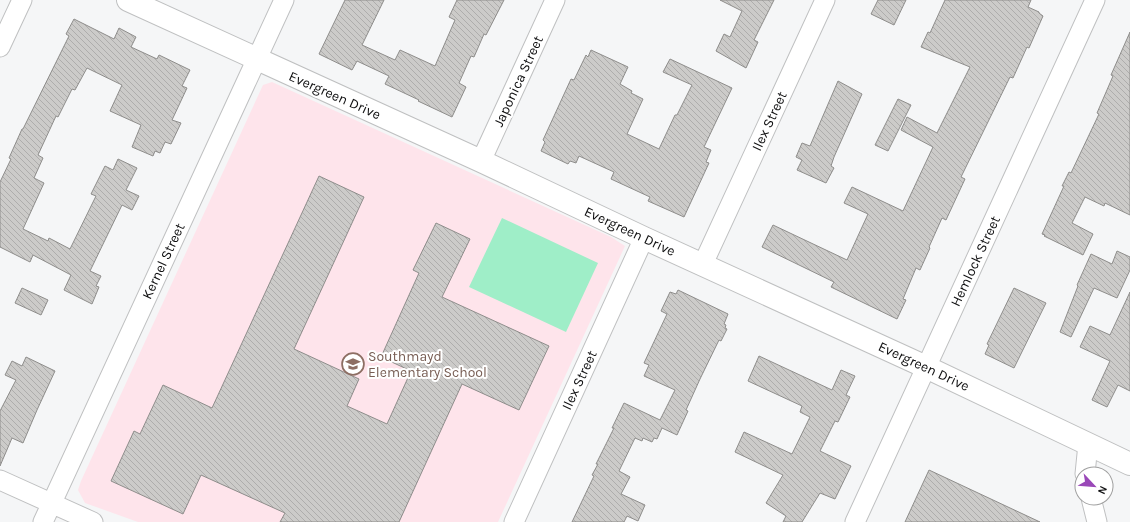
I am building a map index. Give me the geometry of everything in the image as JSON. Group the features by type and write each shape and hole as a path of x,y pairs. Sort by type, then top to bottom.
{"street":[{"path":"0,47 22,0"},
{"name":"Evergreen Drive","path":"128,0 481,161 644,238 926,367 1130,464"},
{"name":"Kernel Street","path":"43,522 284,0"},
{"name":"Japonica Street","path":"481,161 555,0"},
{"name":"Ilex Street","path":"703,264 825,0"},
{"name":"Hemlock Street","path":"855,522 1095,0"},
{"name":"Ilex Street","path":"514,522 644,238"},
{"path":"1087,466 1088,444"},
{"path":"0,480 93,522"},
{"path":"1093,506 1097,522"}],"shaded area":[{"name":"Southmayd Elementary School","path":"272,82 611,237 625,246 498,522 138,522 85,503 78,490 263,85"}],"green space":[{"path":"502,218 598,263 566,332 469,287"}],"building":[{"path":"345,0 384,0 362,45 395,60 400,50 435,66 455,20 449,17 457,0 504,0 486,35 484,34 474,57 471,56 459,83 466,87 452,117 385,84 389,76 357,61 352,70 319,54"},
{"path":"720,0 774,0 754,40 758,42 746,68 716,51 724,34 730,37 742,11"},
{"path":"878,0 906,0 894,25 871,14"},
{"path":"945,0 1031,0 1028,7 1039,12 1043,16 1029,48 1027,47 1013,78 1010,77 961,177 965,179 946,220 942,218 920,270 916,268 903,299 906,300 897,319 831,287 834,282 762,247 773,225 847,260 868,214 844,203 852,187 903,211 933,147 901,130 907,117 937,133 970,67 921,47 928,32 930,33"},
{"path":"74,19 114,39 119,28 136,37 131,47 157,59 159,55 190,70 182,86 187,88 172,120 181,123 171,144 165,142 160,153 155,151 153,156 132,147 141,125 110,111 122,85 87,68 75,90 72,89 58,117 56,116 38,155 43,158 34,178 44,183 23,229 48,241 49,238 70,249 96,196 91,194 105,166 113,170 118,159 137,168 126,190 139,196 132,210 122,205 90,271 101,276 96,286 99,287 92,304 64,290 71,275 33,255 30,262 0,247 0,182 11,159 9,158 22,129 69,36 66,34"},
{"path":"1130,32 1130,215 1105,203 1104,206 1085,197 1072,223 1093,234 1083,255 1042,234 1064,186 1062,186 1069,172 1071,173 1099,114 1097,113 1113,76 1111,75"},
{"path":"591,50 628,67 620,84 632,91 631,93 643,99 627,134 659,149 675,115 677,115 692,85 663,72 670,59 732,88 704,147 711,150 706,162 709,163 684,217 648,201 650,197 611,179 614,172 579,156 576,163 570,161 568,164 541,151 545,142 543,140 571,79 574,80 586,55 588,57"},
{"path":"838,81 862,94 834,157 831,166 834,168 826,183 797,170 802,160 796,157 802,143 810,146"},
{"path":"898,99 911,105 888,151 875,145"},
{"path":"319,176 364,197 294,349 359,379 347,406 387,424 411,371 381,357 419,273 413,270 436,223 470,239 442,297 549,346 519,410 462,384 399,522 280,522 285,513 201,475 183,514 111,481 134,431 140,434 163,385 212,408"},
{"path":"1117,251 1130,257 1130,270 1117,298 1094,288 1071,337 1060,332 1078,286 1077,285 1091,254 1112,264"},
{"path":"22,288 48,300 41,315 15,303"},
{"path":"1014,288 1046,303 1014,368 985,354 989,345 987,344"},
{"path":"678,290 728,314 724,324 726,325 725,328 727,329 721,341 719,340 700,379 677,435 662,428 657,439 654,438 652,442 643,438 642,441 635,438 619,471 630,477 621,494 645,505 638,521 627,516 624,522 572,522 594,476 592,475 598,464 596,464 614,428 612,428 624,403 660,420 675,390 644,376 649,365 644,363 667,314 661,311 670,292 676,294"},
{"path":"1130,292 1130,391 1118,385 1107,407 1092,400 1110,361 1080,347 1090,326 1110,335"},
{"path":"759,356 832,390 841,370 855,376 846,395 850,397 838,422 835,421 820,451 851,466 835,499 820,493 802,522 783,522 786,516 766,503 783,475 735,452 744,432 792,454 810,417 800,412 802,406 748,381"},
{"path":"26,357 55,371 23,443 12,438 0,466 0,411 16,380 5,375 12,361 22,366"},
{"path":"929,470 1040,522 905,522"}],"place":[{"name":"Southmayd Elementary School","path":"353,364"}]}
